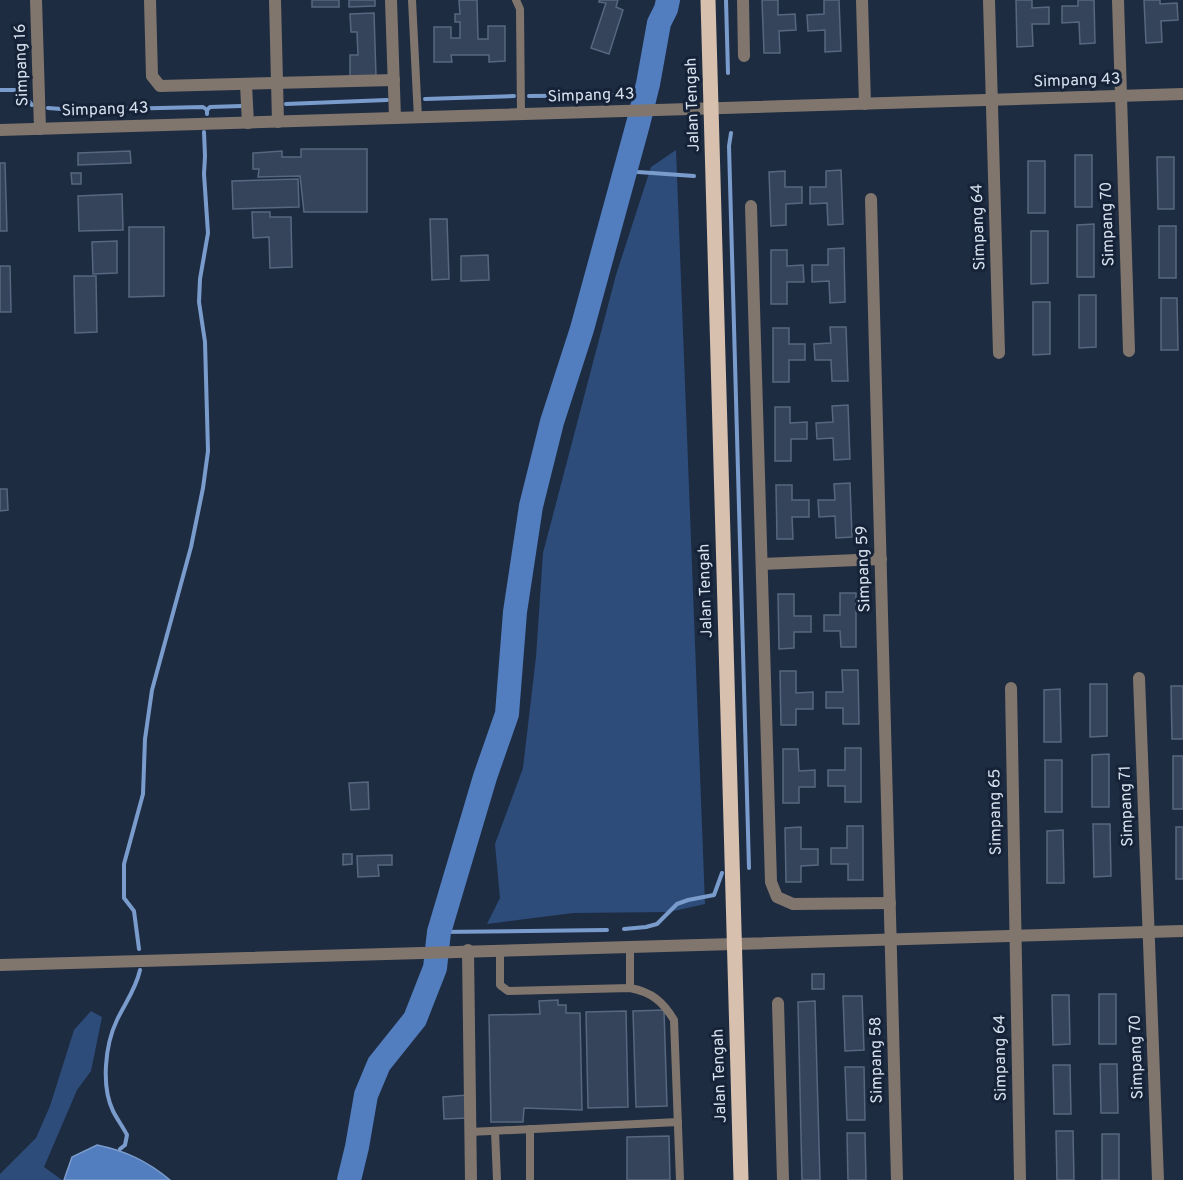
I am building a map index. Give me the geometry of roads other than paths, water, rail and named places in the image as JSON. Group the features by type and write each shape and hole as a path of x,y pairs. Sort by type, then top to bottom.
{"main road":[{"name":"Jalan Tengah","path":"708,0 741,1180"}],"street":[{"name":"Simpang 16","path":"36,0 40,129"},
{"path":"150,0 152,76 156,83 164,87 394,80"},
{"path":"275,0 278,122"},
{"path":"391,0 395,118"},
{"path":"743,0 744,56"},
{"path":"862,0 865,104"},
{"path":"989,0 992,100"},
{"path":"1118,0 1121,96"},
{"path":"246,85 248,123"},
{"name":"Simpang 43","path":"0,130 1183,94"},
{"name":"Simpang 70","path":"1121,96 1129,351"},
{"name":"Simpang 64","path":"992,100 999,353"},
{"name":"Simpang 59","path":"871,199 891,939"},
{"path":"751,206 771,882 777,897 793,904 890,903"},
{"path":"762,564 881,559"},
{"name":"Simpang 71","path":"1139,678 1149,932"},
{"name":"Simpang 65","path":"1011,688 1015,936"},
{"path":"0,965 1183,931"},
{"name":"Simpang 70","path":"1149,932 1158,1180"},
{"name":"Simpang 64","path":"1015,936 1020,1180"},
{"name":"Simpang 58","path":"891,939 897,1180"},
{"path":"468,950 471,1180"},
{"path":"778,1003 783,1180"}],"lane":[{"path":"412,0 418,118"},
{"path":"516,0 520,9 521,114"},
{"path":"630,946 630,988"},
{"path":"500,949 500,985 508,991 630,988 643,990 666,1006 674,1020 680,1180"},
{"path":"470,1132 678,1122"},
{"path":"530,1129 530,1180"},
{"path":"495,1131 497,1180"}],"waterway":[{"path":"349,1180 366,1095 379,1064 415,1019 435,968 439,932 485,777 507,714 515,612 531,506 552,422 582,329 638,124 659,23 668,0"},
{"path":"726,0 728,73"},
{"path":"0,90 20,90 32,105"},
{"path":"529,96 646,95"},
{"path":"425,99 514,96"},
{"path":"286,104 387,100"},
{"path":"207,110 210,107 241,106"},
{"path":"48,108 75,110 203,107 207,110 207,114"},
{"path":"139,949 134,911 124,898 124,864 143,794 145,739 152,690 191,547 208,451 205,342 199,302 200,279 208,233 204,132"},
{"path":"731,133 729,146 749,868"},
{"path":"625,168 638,172 694,176"},
{"path":"624,929 657,924 677,904 714,895 722,873"},
{"path":"439,932 607,930"},
{"path":"120,1149 125,1145 127,1135 109,1101 106,1078 107,1053 113,1030 133,990 140,970"}]}
